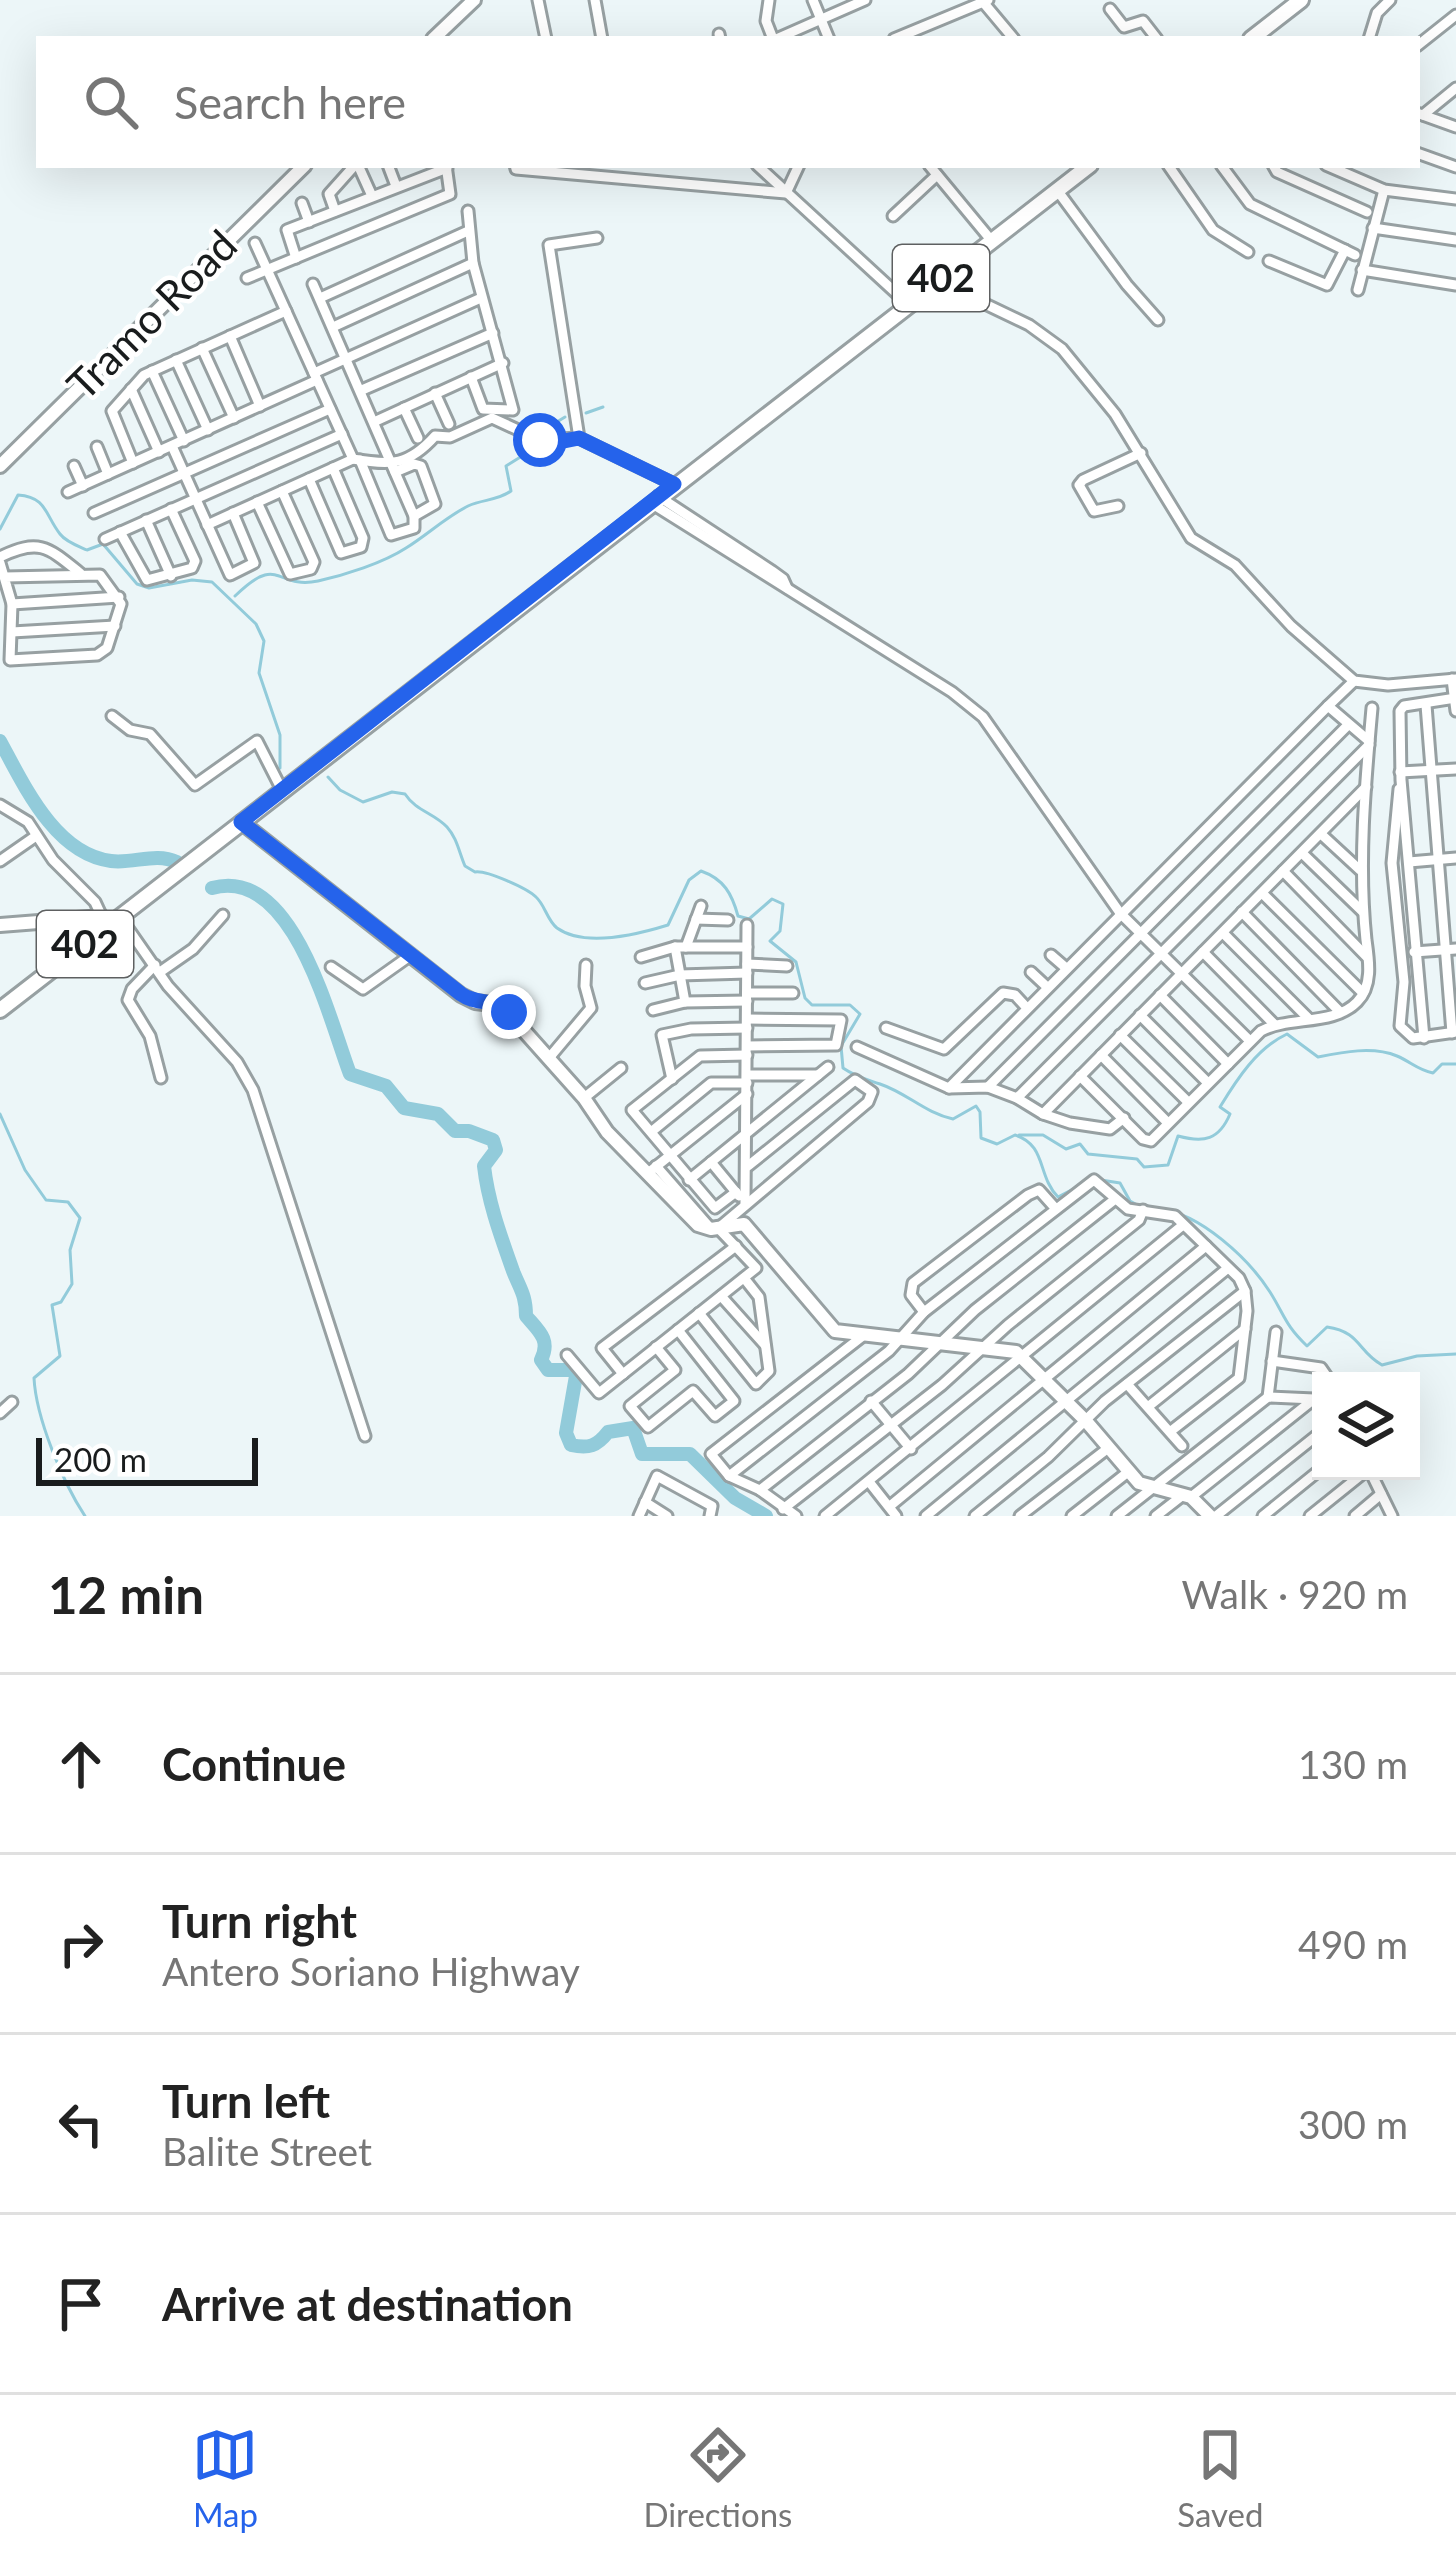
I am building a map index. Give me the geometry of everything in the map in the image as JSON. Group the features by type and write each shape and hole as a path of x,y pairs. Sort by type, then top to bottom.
{"main road":[{"path":"1254,36 1301,0"},
{"name":"402","path":"0,1010 1086,168"}],"street":[{"path":"437,36 474,0"},
{"path":"538,0 545,36"},
{"path":"595,0 601,36"},
{"path":"769,0 766,21 773,36"},
{"path":"813,0 828,36"},
{"path":"782,36 865,0"},
{"path":"1370,36 1377,13 1390,0"},
{"path":"901,36 986,1 1012,36"},
{"path":"1110,9 1124,27 1145,22 1155,36"},
{"path":"1420,44 1456,15"},
{"path":"1420,114 1456,88"},
{"path":"1420,114 1456,127"},
{"path":"1420,154 1456,167"},
{"name":"Tramo Road","path":"0,466 302,168"},
{"path":"335,212 329,194 353,168"},
{"path":"357,168 371,196"},
{"path":"389,168 396,186"},
{"path":"247,278 450,194 446,168"},
{"path":"515,168 787,194"},
{"path":"761,168 908,304"},
{"path":"787,194 798,168"},
{"path":"931,168 991,240"},
{"path":"1174,168 1214,230 1248,252"},
{"path":"1223,168 1250,204 1350,252 1327,285 1269,261"},
{"path":"1275,168 1367,212"},
{"path":"1333,168 1384,190 1456,199"},
{"path":"296,258 285,232 396,186 419,170"},
{"path":"893,216 937,175"},
{"path":"1057,190 1158,320"},
{"path":"1358,290 1384,190"},
{"path":"302,203 309,222"},
{"path":"468,211 473,263 514,410 483,409 470,377"},
{"path":"1373,227 1456,240"},
{"path":"320,298 468,232"},
{"path":"579,438 549,245 597,238"},
{"path":"255,243 391,535 413,528 415,516 314,284"},
{"path":"333,327 473,263"},
{"path":"1362,270 1456,285"},
{"path":"937,281 1029,325 1062,349 1141,453 1192,538 1235,565 1292,626 1354,681 1388,685 1454,679 1456,711"},
{"path":"68,492 482,298"},
{"path":"134,463 112,411 131,388 152,371 286,311"},
{"path":"362,390 493,333"},
{"path":"230,336 260,406"},
{"path":"202,348 234,418"},
{"path":"176,360 208,430"},
{"path":"376,421 502,363"},
{"path":"152,371 184,441"},
{"path":"131,388 159,452"},
{"path":"435,393 449,424"},
{"path":"404,408 418,439"},
{"path":"94,513 330,409"},
{"path":"394,469 428,447 435,436 450,437 494,418 540,440 579,438 674,484"},
{"path":"105,539 342,434"},
{"path":"97,446 108,474"},
{"path":"172,446 228,573 233,574 254,563 233,513"},
{"path":"1118,506 1094,511 1079,485 1141,453"},
{"path":"207,524 357,459 394,469 421,466 435,504 415,516"},
{"path":"74,466 83,486"},
{"path":"309,479 341,553 347,554 363,543 333,468"},
{"path":"257,502 290,574 311,569 314,562 282,491"},
{"path":"655,500 772,571 787,588 952,692 983,717 1120,913 1250,1041"},
{"path":"120,532 142,577 155,580 192,568 195,561 171,509"},
{"path":"146,520 171,576"},
{"path":"5,577 100,575 119,597 120,611 107,648 97,655 13,661 8,655 12,604 0,560 22,547 45,547 80,573"},
{"path":"12,604 119,597"},
{"path":"11,632 115,626"},
{"path":"949,1088 1354,681"},
{"path":"1424,1038 1401,776 1400,711 1404,706 1455,698"},
{"path":"1401,776 1392,863 1402,954 1400,1026 1413,1038 1424,1038 1454,1032 1426,705"},
{"path":"1328,706 1369,743"},
{"path":"1080,1076 1148,1141 1250,1041 1274,1024 1340,1012 1358,1002 1369,978 1360,870 1372,708"},
{"path":"112,716 130,730 150,734 195,785 257,741 282,790"},
{"path":"988,1088 1348,725"},
{"path":"1017,1098 1369,743"},
{"path":"1401,776 1456,769"},
{"path":"1043,1114 1366,787"},
{"path":"0,805 28,822 60,869 157,969 236,1061 253,1090 365,1436"},
{"path":"241,822 469,1000 501,1004 608,1132 652,1170 698,1225 744,1224 835,1331 942,1341 1024,1356 1128,1472 1151,1488 1187,1496 1207,1514 1312,1438"},
{"path":"1321,834 1360,870"},
{"path":"0,861 37,836"},
{"path":"1302,853 1363,912"},
{"path":"1392,863 1456,858"},
{"path":"1283,871 1369,959"},
{"path":"1262,893 1363,993"},
{"path":"685,1002 681,947 700,905"},
{"path":"1242,912 1340,1012"},
{"path":"160,1078 150,1036 128,1000 132,989 193,949 223,915"},
{"path":"696,919 728,920"},
{"path":"0,925 111,920"},
{"path":"746,1204 747,926"},
{"path":"1223,933 1309,1019"},
{"path":"641,957 681,947 747,947"},
{"path":"1402,954 1450,950"},
{"path":"1203,952 1274,1024"},
{"path":"331,967 363,989 411,955"},
{"path":"1051,956 1066,968"},
{"path":"549,1058 592,1008 585,986 586,965"},
{"path":"645,983 680,975 787,966"},
{"path":"1030,972 1046,986"},
{"path":"653,1010 685,1002 793,993"},
{"path":"886,1028 944,1049 1004,993 1015,995 1027,1008"},
{"path":"1160,995 1228,1064"},
{"path":"1140,1015 1208,1083"},
{"path":"672,1079 662,1035 747,1024 841,1020 836,1045 700,1057 672,1079 632,1110 715,1208 736,1192"},
{"path":"1120,1035 1188,1102"},
{"path":"857,1047 949,1088 988,1088 1070,1124 1110,1130 1124,1118"},
{"path":"1101,1055 1167,1122"},
{"path":"689,1180 828,1067"},
{"path":"584,1098 621,1068"},
{"path":"651,1132 711,1083 747,1084 818,1075"},
{"path":"717,1227 868,1102 872,1092 855,1080 748,1166"},
{"path":"652,1170 747,1084"},
{"path":"711,1162 746,1204"},
{"path":"729,1476 871,1365 924,1312 1094,1180 1128,1209 1175,1216 1246,1291 1239,1378 1172,1431"},
{"path":"924,1312 911,1295 913,1283 1033,1192 1042,1192 1056,1209"},
{"path":"760,1490 908,1374 975,1310 1114,1199"},
{"path":"782,1509 892,1425 1131,1226 1143,1210"},
{"path":"825,1516 1183,1225"},
{"path":"567,1354 599,1393 756,1268 717,1227"},
{"path":"623,1374 602,1348 736,1246"},
{"path":"869,1483 893,1511 1078,1349 1206,1246"},
{"path":"926,1516 1228,1268"},
{"path":"699,1313 756,1384 769,1371 759,1298 744,1277"},
{"path":"974,1516 1127,1384 1246,1291"},
{"path":"721,1296 765,1345"},
{"path":"1149,1406 1244,1329"},
{"path":"656,1347 675,1370 630,1406 648,1427 693,1391 715,1416 734,1401 678,1330"},
{"path":"1268,1397 1276,1332"},
{"path":"796,1516 760,1490 729,1476 711,1454 864,1335"},
{"path":"1272,1361 1324,1372"},
{"path":"1127,1384 1182,1446"},
{"path":"1117,1516 1268,1397 1312,1396"},
{"path":"1156,1516 1312,1400"},
{"path":"871,1401 911,1449"},
{"path":"0,1413 12,1402"},
{"path":"1021,1516 1106,1449"},
{"path":"1048,1456 1067,1479"},
{"path":"1072,1516 1128,1472"},
{"path":"639,1516 657,1476 712,1506 710,1516"},
{"path":"1263,1516 1312,1476"},
{"path":"1310,1516 1356,1480"},
{"path":"1373,1480 1392,1516"},
{"path":"1355,1516 1381,1494"},
{"path":"645,1502 667,1516"}],"waterway":[{"path":"586,413 603,407"},
{"path":"542,431 565,417"},
{"path":"235,596 261,576 318,581 386,559 468,506 511,491 506,466 530,451"},
{"path":"0,529 18,495 28,496 40,503 69,542 87,550 103,544 137,584 149,588 192,580 212,582 256,624 264,641 259,673 280,735 280,768"},
{"path":"0,741 44,815 73,845 111,861 161,858 177,862"},
{"path":"328,777 340,790 363,802 392,792 405,794 447,827 465,866 531,893 554,925 569,934 612,937 668,925 689,880 701,871 726,888 738,916 749,919 772,899 783,904 780,931 770,941 796,962 805,998 812,1005 850,1005 860,1014 841,1046 843,1068 953,1119 976,1106 981,1138 997,1144 1015,1135 1025,1140 1037,1153 1058,1197 1077,1187"},
{"path":"212,888 240,887 265,900 286,922 318,985 350,1074 386,1086 404,1108 438,1114 455,1131 493,1140 496,1150 484,1166 489,1193 526,1316 544,1341 541,1360 548,1370 574,1370 576,1376 566,1433 571,1445 592,1445 608,1432 633,1428 642,1454 690,1454 735,1498 766,1516"},
{"path":"1019,1135 1043,1135 1066,1149 1080,1144 1088,1154 1137,1159 1144,1167 1168,1165 1178,1136 1203,1139 1221,1129 1230,1114 1220,1107 1233,1086 1257,1056 1287,1034 1318,1057 1378,1051 1433,1073 1442,1064 1456,1064"},
{"path":"0,1114 25,1170 46,1200 68,1202 80,1218 70,1250 72,1284 61,1302 52,1305 60,1356 34,1378 52,1450 85,1516"},
{"path":"1101,1180 1120,1183 1130,1201 1139,1206"},
{"path":"1159,1209 1191,1219 1236,1252 1261,1279 1307,1346 1327,1327 1346,1333 1382,1365 1417,1356 1456,1354"}],"route":[{"path":"509,1012 501,1004 469,1000 241,822 674,484 579,438 540,440"}]}
